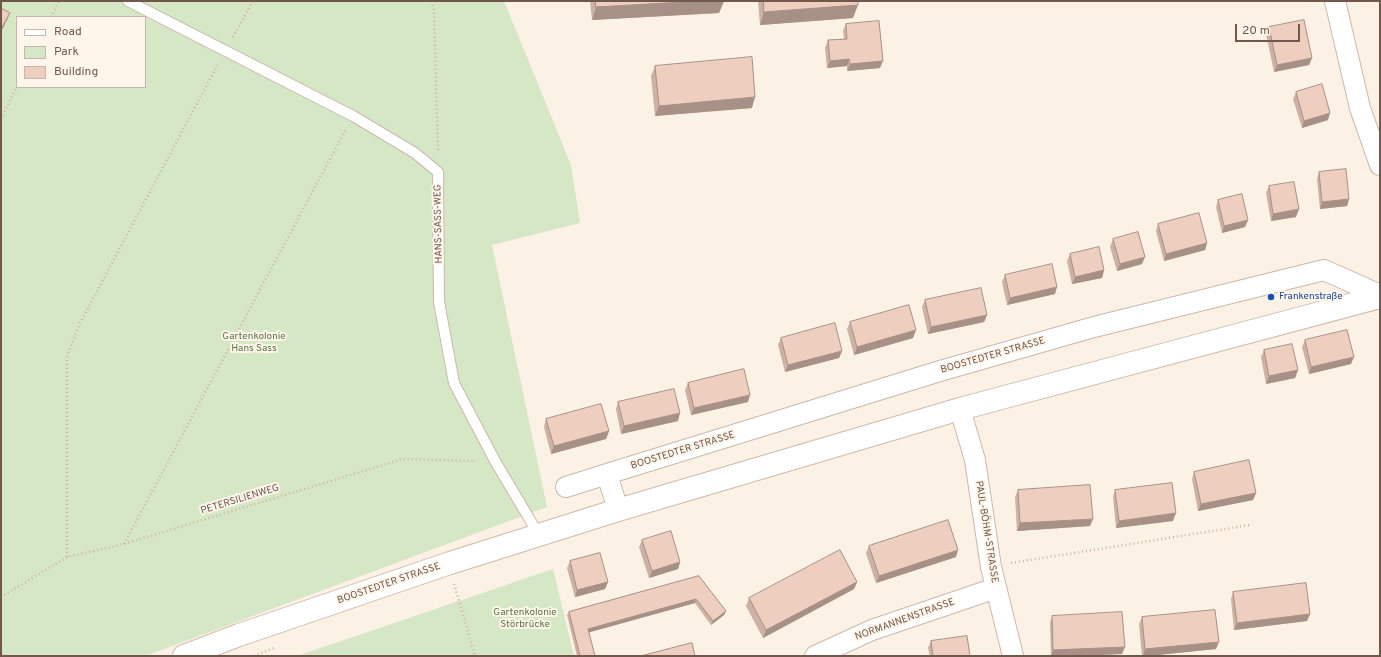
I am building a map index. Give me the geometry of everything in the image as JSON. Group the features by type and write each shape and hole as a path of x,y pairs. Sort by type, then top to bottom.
{"street":[{"path":"1335,1 1360,108 1380,165"},
{"name":"BOOSTEDTER STRASSE","path":"566,488 940,371 1080,331 1324,270 1380,296"},
{"name":"BOOSTEDTER STRASSE","path":"184,656 239,635 450,564 618,510 960,409 1380,296"},
{"name":"PAUL-BÖHM-STRASSE","path":"960,409 975,460 991,567 1014,656"},
{"path":"607,474 618,510"},
{"name":"NORMANNENSTRASSE","path":"815,656 872,630 996,588"}],"lane":[{"name":"HANS-SASS-WEG","path":"128,1 353,116 415,153 438,172 440,302 454,383 495,461 539,535"}],"path":[{"path":"51,16 58,1"},
{"path":"67,557 67,356 80,323 225,50 253,1"},
{"path":"432,1 434,11 438,172"},
{"path":"1,119 16,88"},
{"path":"124,544 353,116"},
{"name":"PETERSILIENWEG","path":"1,597 67,557 124,544 403,459 495,461"},
{"path":"991,567 1250,525"},
{"path":"450,564 454,587 475,656"}],"green space":[{"name":"Gartenkolonie Hans Sass","path":"1,1 504,1 571,165 580,223 492,245 547,507 145,656 1,656"},
{"name":"Gartenkolonie Störbrücke","path":"553,569 574,656 297,656"}],"building":[{"path":"596,1 701,1 596,7"},
{"path":"764,1 858,1 858,5 764,12"},
{"path":"1,8 10,13 1,29"},
{"path":"1304,20 1312,58 1277,65 1269,27"},
{"path":"879,21 883,61 850,64 849,59 830,61 828,40 847,39 846,24"},
{"path":"752,57 755,97 659,106 655,66"},
{"path":"1322,84 1330,113 1304,121 1296,92"},
{"path":"1346,169 1349,199 1322,202 1319,172"},
{"path":"1294,182 1299,209 1273,214 1269,186"},
{"path":"1242,194 1248,220 1224,226 1218,200"},
{"path":"1199,213 1207,243 1166,254 1158,224"},
{"path":"1138,232 1145,257 1120,264 1113,239"},
{"path":"1099,247 1104,270 1075,277 1070,254"},
{"path":"1052,264 1057,287 1010,298 1005,275"},
{"path":"981,288 987,315 931,327 925,300"},
{"path":"909,305 916,330 857,347 850,322"},
{"path":"835,323 842,351 788,365 781,338"},
{"path":"1347,330 1354,357 1311,367 1305,340"},
{"path":"1292,344 1298,370 1269,376 1264,350"},
{"path":"744,369 750,395 694,408 688,383"},
{"path":"674,389 680,413 624,426 618,402"},
{"path":"601,404 609,431 554,446 546,419"},
{"path":"1249,460 1256,493 1201,504 1194,472"},
{"path":"1172,483 1176,513 1119,521 1115,490"},
{"path":"1090,485 1093,519 1020,523 1018,490"},
{"path":"948,520 958,550 879,576 869,546"},
{"path":"671,531 680,562 652,571 642,540"},
{"path":"840,550 857,582 766,630 749,598"},
{"path":"600,553 608,582 577,590 570,561"},
{"path":"699,576 726,611 713,621 696,599 588,629 595,656 580,656 569,612"},
{"path":"1306,583 1310,614 1237,623 1233,592"},
{"path":"1215,610 1219,642 1145,649 1142,617"},
{"path":"1122,612 1125,647 1053,650 1052,616"},
{"path":"967,636 970,656 933,656 931,641"},
{"path":"692,643 695,656 641,656"}],"place":[{"name":"Frankenstraße","path":"1271,297"}]}
